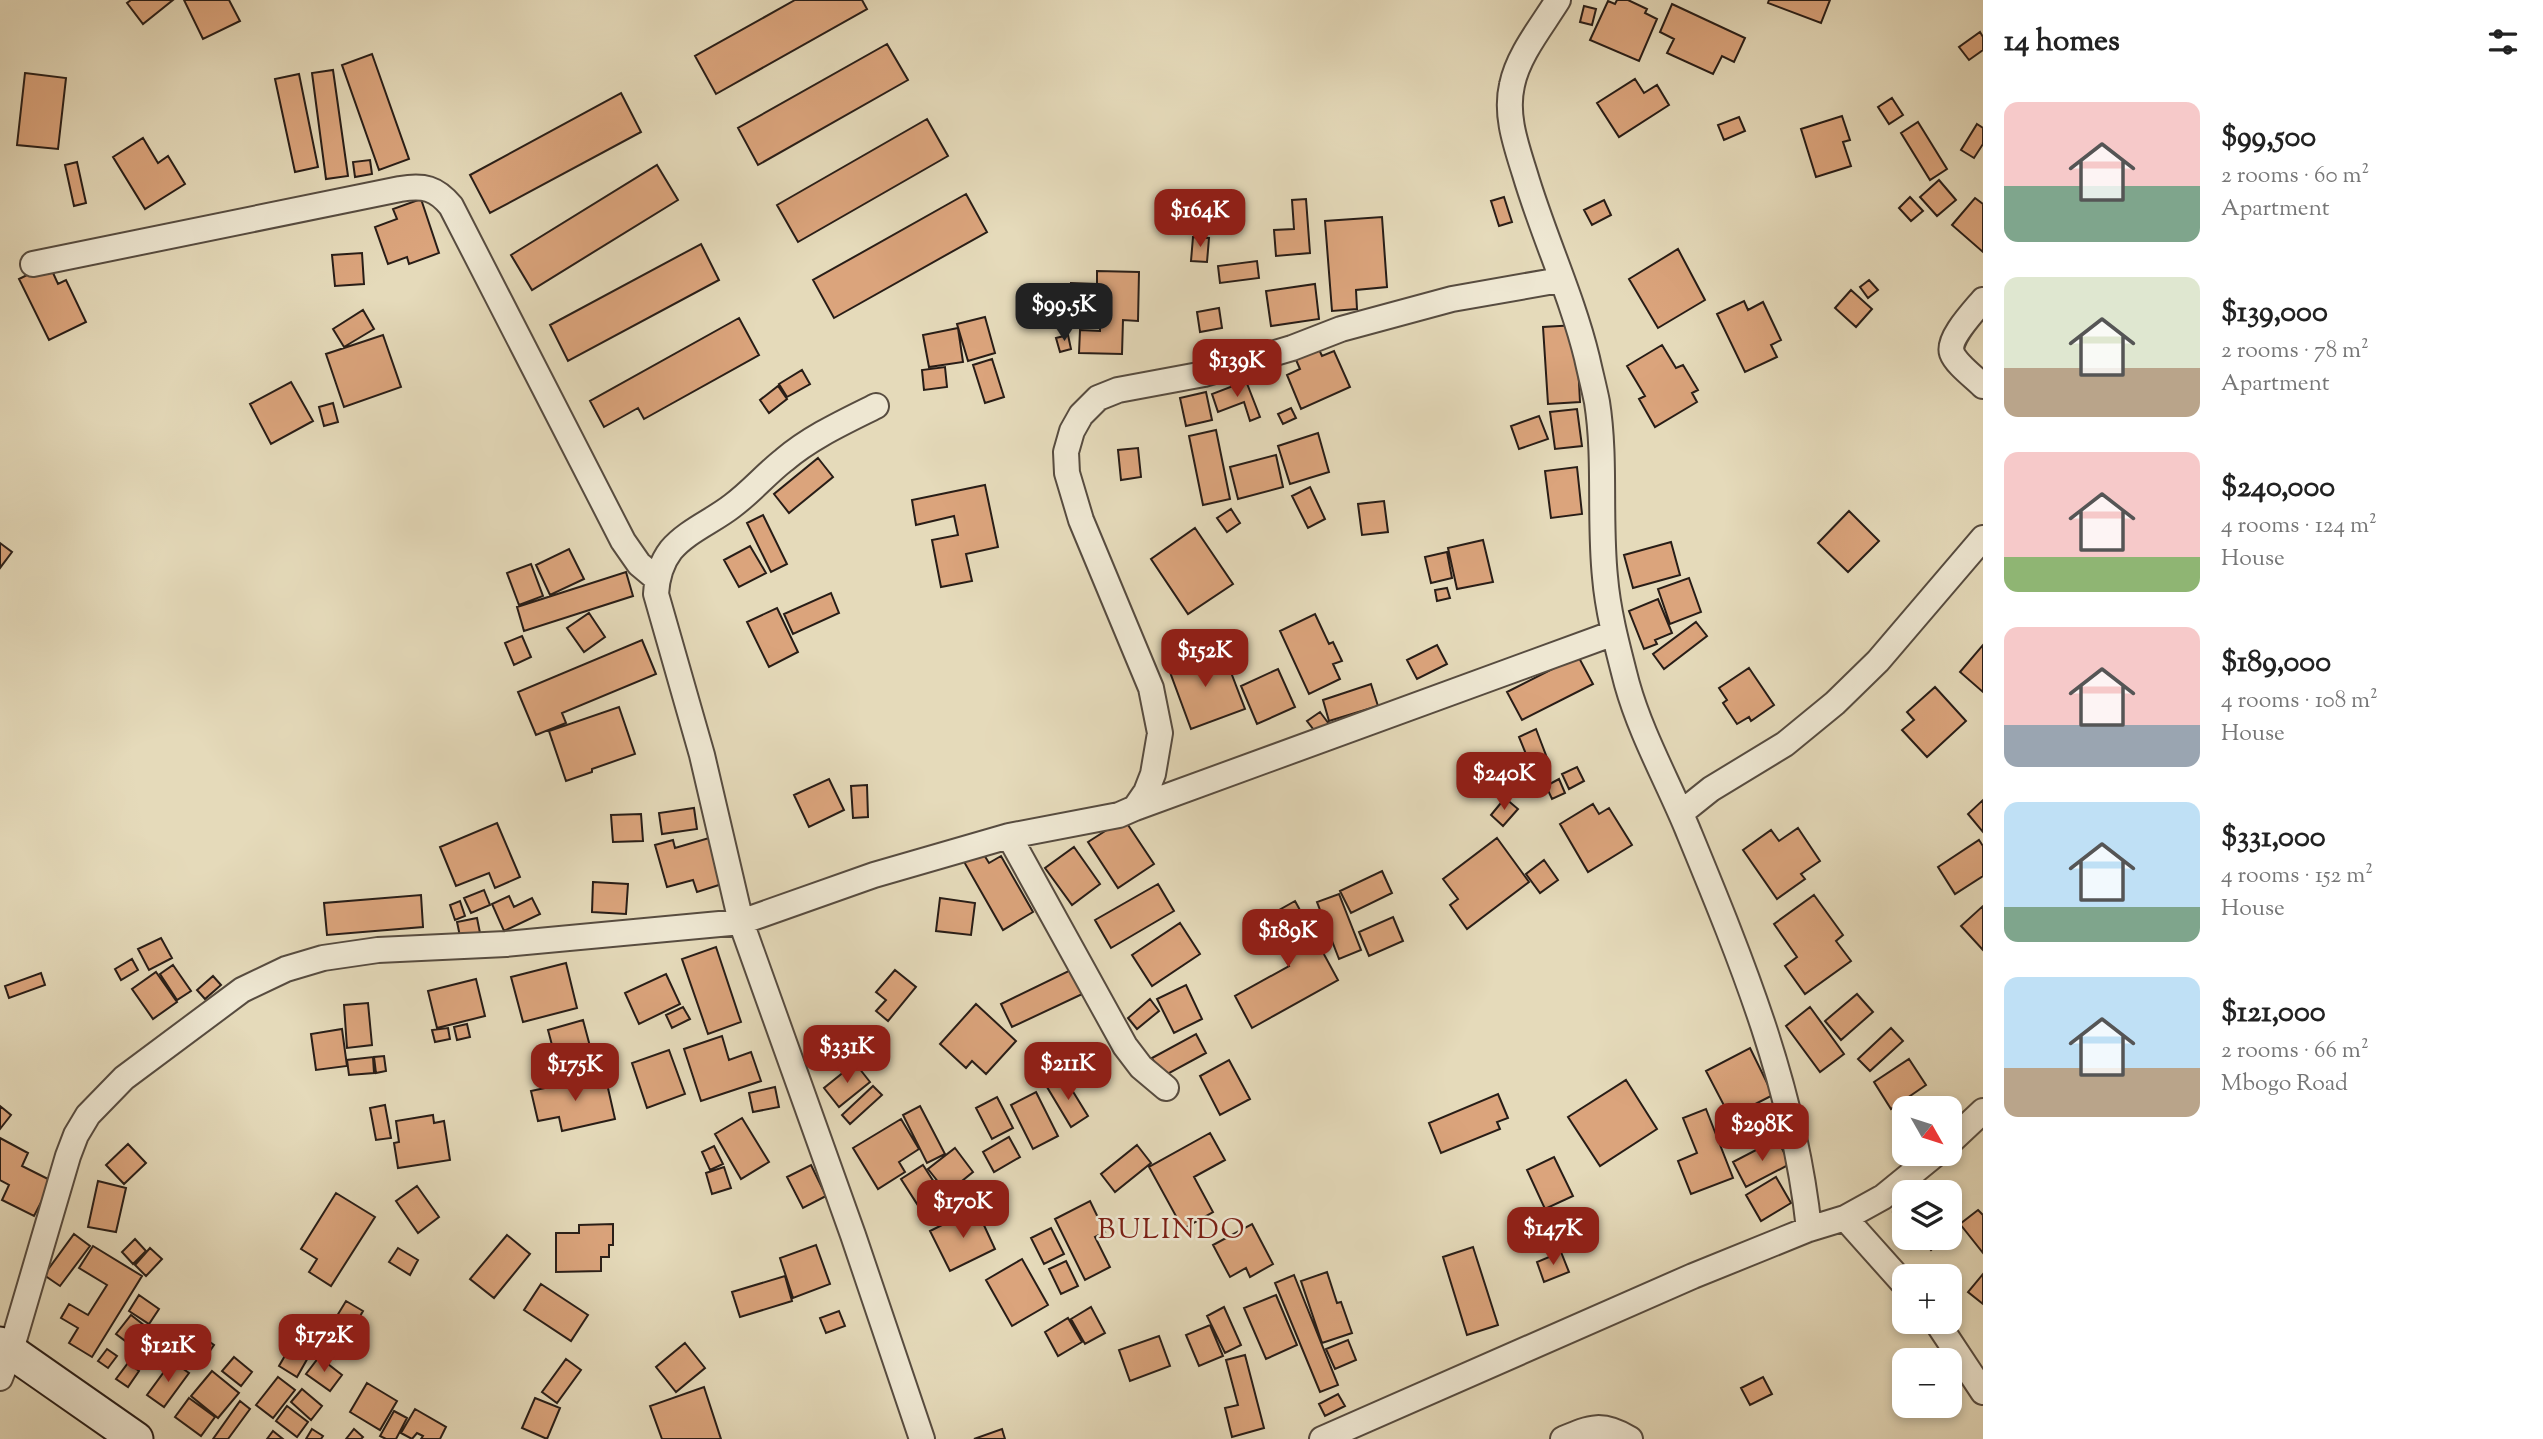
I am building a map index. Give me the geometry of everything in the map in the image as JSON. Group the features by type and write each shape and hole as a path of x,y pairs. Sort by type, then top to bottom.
{"main road":[{"path":"4,1357 136,1439"}],"street":[{"path":"1558,0 1522,59 1512,81 1509,103 1512,129 1520,158 1536,212 1574,314 1597,403 1605,577 1614,633 1628,688 1650,746 1681,813 1739,955 1771,1044 1804,1181 1809,1229"},
{"path":"33,264 400,189 417,186 431,188 442,195 451,206 623,541 639,564 657,579"},
{"path":"1135,808 1146,792 1153,774 1160,733 1152,688 1081,520 1067,472 1066,452 1072,430 1081,415 1098,398 1118,390 1204,374 1292,348 1341,328 1452,299 1560,280"},
{"path":"1983,300 1955,335 1951,347 1953,355 1983,386"},
{"path":"876,406 811,440 783,460 737,502 671,549 662,564 656,594 702,755 741,922 922,1439"},
{"path":"1681,813 1711,789 1785,744 1835,703 1878,661 1983,538"},
{"path":"4,1357 68,1156 88,1115 124,1078 242,990 286,969 323,958 378,950 506,944 741,922 874,875 1009,836 1119,815 1614,633"},
{"path":"1009,836 1125,1046 1141,1067 1166,1087"},
{"path":"1962,1131 1983,1111"},
{"path":"1322,1439 1349,1434 1656,1292 1809,1229 1845,1218 1883,1197 1921,1166"},
{"path":"1845,1218 1892,1271"},
{"path":"1945,1334 1983,1392"},
{"path":"1563,1439 1599,1427 1610,1428 1630,1439"}],"building":[{"path":"131,0 173,0 143,24 127,3"},
{"path":"184,0 229,0 240,21 203,39"},
{"path":"795,0 862,0 867,9 716,94 695,56"},
{"path":"1617,0 1628,0 1647,9 1645,13 1657,19 1639,61 1590,40 1608,1 1615,4"},
{"path":"1769,0 1830,0 1821,23 1768,3"},
{"path":"1672,4 1745,38 1734,62 1722,56 1713,74 1667,53 1674,39 1660,32"},
{"path":"1584,6 1596,9 1592,25 1580,22"},
{"path":"1980,32 1983,37 1983,50 1969,60 1959,47"},
{"path":"887,44 908,80 758,165 738,128"},
{"path":"372,54 409,159 379,170 342,65"},
{"path":"333,70 348,176 326,179 312,73"},
{"path":"25,73 66,78 58,149 17,145"},
{"path":"299,74 318,167 295,172 275,79"},
{"path":"1635,79 1644,93 1657,85 1669,105 1619,137 1597,103"},
{"path":"621,93 641,132 490,213 470,175"},
{"path":"1892,98 1903,115 1889,124 1878,107"},
{"path":"1842,116 1850,140 1843,142 1851,166 1816,177 1801,129"},
{"path":"1739,117 1745,131 1724,140 1718,125"},
{"path":"927,119 948,156 798,242 777,205"},
{"path":"1918,122 1947,169 1930,180 1901,133"},
{"path":"1977,124 1983,128 1983,144 1974,158 1961,150"},
{"path":"143,138 158,163 168,156 185,184 145,209 113,157"},
{"path":"370,160 372,174 355,177 353,162"},
{"path":"77,162 86,203 74,206 65,165"},
{"path":"657,165 678,200 532,290 511,255"},
{"path":"1939,180 1956,200 1937,216 1920,197"},
{"path":"966,194 987,232 834,318 813,280"},
{"path":"1504,197 1512,222 1499,226 1491,201"},
{"path":"1910,197 1923,211 1911,221 1899,208"},
{"path":"1975,198 1983,204 1983,252 1952,225"},
{"path":"421,199 439,253 409,264 407,257 388,264 375,227 397,219 393,209"},
{"path":"1306,199 1310,253 1276,256 1274,230 1294,229 1292,200"},
{"path":"1604,200 1611,215 1592,225 1584,210"},
{"path":"1198,204 1234,207 1232,221 1197,218"},
{"path":"1382,217 1387,287 1356,290 1357,309 1332,311 1325,221"},
{"path":"1193,237 1209,238 1207,262 1191,261"},
{"path":"701,244 719,280 568,361 550,325"},
{"path":"1678,249 1705,300 1658,328 1629,279"},
{"path":"362,253 364,284 335,286 332,255"},
{"path":"1257,261 1259,278 1220,283 1218,266"},
{"path":"49,264 58,284 66,280 86,322 49,340 19,279"},
{"path":"1097,271 1139,272 1138,321 1123,320 1122,354 1079,353 1080,330 1100,331 1100,319 1070,318 1071,283 1097,284"},
{"path":"1869,280 1878,290 1868,298 1860,287"},
{"path":"1315,284 1319,319 1271,326 1266,291"},
{"path":"1851,290 1872,309 1856,327 1835,308"},
{"path":"1744,301 1748,310 1763,302 1781,340 1771,345 1777,357 1745,372 1717,314"},
{"path":"1219,308 1222,328 1200,332 1197,312"},
{"path":"363,310 374,329 344,347 333,329"},
{"path":"985,317 995,353 968,361 957,324"},
{"path":"739,318 759,355 644,419 638,408 604,427 590,401"},
{"path":"1576,325 1580,402 1548,404 1543,327"},
{"path":"958,328 963,362 929,367 923,335"},
{"path":"383,335 401,387 344,407 326,354"},
{"path":"1068,335 1071,349 1060,352 1056,338"},
{"path":"1316,343 1322,356 1334,351 1350,387 1301,409 1287,375 1300,369 1293,353"},
{"path":"1662,345 1676,368 1683,365 1698,390 1692,393 1697,402 1655,427 1639,399 1645,396 1627,366"},
{"path":"992,359 1004,397 985,403 973,365"},
{"path":"945,367 947,387 924,390 922,370"},
{"path":"802,370 810,384 787,397 779,384"},
{"path":"1246,381 1260,417 1250,421 1244,402 1218,412 1212,394"},
{"path":"291,382 313,421 271,444 250,404"},
{"path":"778,386 787,399 769,413 760,400"},
{"path":"1206,392 1212,420 1186,426 1180,398"},
{"path":"333,403 338,422 324,426 319,407"},
{"path":"1291,408 1296,418 1283,424 1278,414"},
{"path":"1577,409 1582,446 1555,449 1550,412"},
{"path":"1539,416 1548,439 1519,449 1511,426"},
{"path":"1216,430 1230,499 1203,505 1189,436"},
{"path":"1318,433 1329,472 1290,484 1278,446"},
{"path":"1138,448 1141,477 1121,480 1118,450"},
{"path":"1276,455 1283,487 1238,499 1230,467"},
{"path":"818,458 833,477 789,513 774,494"},
{"path":"1577,467 1582,514 1551,518 1545,471"},
{"path":"985,485 998,547 966,554 972,581 941,587 932,540 958,535 954,516 916,525 912,500"},
{"path":"1310,487 1325,519 1308,528 1292,496"},
{"path":"1384,501 1388,532 1362,535 1358,504"},
{"path":"1231,509 1240,523 1227,532 1217,518"},
{"path":"1849,511 1879,541 1848,572 1818,543"},
{"path":"763,515 787,564 771,572 747,523"},
{"path":"1195,528 1233,584 1188,614 1151,559"},
{"path":"1483,540 1493,582 1457,589 1448,548"},
{"path":"1671,542 1680,575 1633,588 1624,555"},
{"path":"0,543 12,552 0,568"},
{"path":"750,546 766,573 739,587 724,560"},
{"path":"569,549 584,579 550,595 536,565"},
{"path":"1447,552 1452,578 1431,583 1425,557"},
{"path":"531,564 543,596 519,605 507,573"},
{"path":"626,572 633,596 524,631 517,607"},
{"path":"1689,578 1701,612 1670,624 1658,589"},
{"path":"1447,588 1450,598 1437,601 1435,590"},
{"path":"831,593 839,613 793,634 784,614"},
{"path":"1658,599 1672,633 1655,640 1657,644 1644,649 1629,611"},
{"path":"777,608 798,652 769,667 747,622"},
{"path":"589,613 605,637 584,652 567,628"},
{"path":"1315,614 1329,644 1333,642 1342,661 1333,664 1340,679 1309,694 1280,631"},
{"path":"1696,622 1707,636 1664,669 1653,654"},
{"path":"522,636 531,657 514,665 505,643"},
{"path":"642,640 656,674 562,713 566,723 536,735 518,692"},
{"path":"1437,645 1447,664 1417,679 1407,660"},
{"path":"1983,645 1983,692 1960,672"},
{"path":"1207,649 1214,667 1227,662 1245,709 1191,729 1167,664"},
{"path":"1578,656 1593,684 1522,720 1507,692"},
{"path":"1749,668 1774,705 1751,721 1749,717 1737,724 1723,703 1727,700 1719,688"},
{"path":"1278,669 1295,707 1257,724 1241,686"},
{"path":"1371,684 1378,706 1329,721 1323,700"},
{"path":"1935,687 1966,721 1927,757 1902,730 1914,720 1907,712"},
{"path":"619,707 635,754 566,781 549,731"},
{"path":"1320,712 1329,724 1317,734 1307,721"},
{"path":"1536,729 1547,758 1530,764 1519,737"},
{"path":"1577,767 1584,781 1569,789 1562,774"},
{"path":"829,779 844,810 809,827 794,795"},
{"path":"1559,779 1565,793 1552,799 1546,786"},
{"path":"867,785 868,817 853,818 851,786"},
{"path":"1505,798 1518,809 1503,826 1491,815"},
{"path":"1983,800 1983,832 1968,814"},
{"path":"1593,804 1599,814 1609,808 1632,845 1588,872 1560,824"},
{"path":"694,808 697,829 662,834 659,813"},
{"path":"641,814 643,841 613,842 611,815"},
{"path":"1124,819 1154,864 1118,888 1088,842"},
{"path":"497,823 520,877 495,888 489,873 456,886 440,847"},
{"path":"1798,828 1820,861 1801,874 1805,879 1777,899 1743,850 1771,830 1779,841"},
{"path":"709,838 722,884 697,892 693,880 667,887 655,845 673,840 675,848"},
{"path":"1497,838 1529,882 1467,929 1450,905 1458,899 1443,879"},
{"path":"1979,840 1983,846 1983,876 1955,894 1938,867"},
{"path":"1074,847 1100,884 1072,905 1045,868"},
{"path":"981,850 989,863 1001,856 1033,912 1003,930 963,860"},
{"path":"1544,860 1558,880 1540,893 1526,874"},
{"path":"1382,871 1392,893 1351,913 1340,891"},
{"path":"593,882 628,884 626,914 592,912"},
{"path":"1158,884 1174,911 1111,948 1095,920"},
{"path":"484,890 490,905 471,913 464,898"},
{"path":"1339,894 1361,950 1339,959 1317,902"},
{"path":"421,895 423,927 327,935 324,903"},
{"path":"1814,895 1843,935 1836,941 1851,961 1805,994 1785,966 1797,957 1774,924"},
{"path":"509,896 514,907 532,898 540,914 504,931 492,904"},
{"path":"940,898 975,903 971,935 936,931"},
{"path":"460,901 465,916 455,920 450,905"},
{"path":"1295,901 1338,980 1252,1028 1235,996 1289,966 1263,919"},
{"path":"1983,906 1983,950 1961,926"},
{"path":"1393,917 1403,941 1369,956 1359,932"},
{"path":"477,918 481,938 461,941 457,922"},
{"path":"1180,923 1200,954 1152,986 1132,955"},
{"path":"161,938 172,958 149,970 138,949"},
{"path":"716,947 741,1022 708,1034 682,959"},
{"path":"132,959 138,970 121,980 115,969"},
{"path":"566,963 577,1008 523,1022 511,977"},
{"path":"173,965 191,991 177,1000 160,974"},
{"path":"1081,965 1093,989 1012,1027 1001,1004"},
{"path":"895,970 916,987 888,1021 876,1011 886,1000 876,992"},
{"path":"156,972 177,1002 153,1019 132,989"},
{"path":"41,973 45,985 9,998 5,986"},
{"path":"666,974 680,1004 639,1024 625,993"},
{"path":"213,976 221,985 205,999 197,990"},
{"path":"476,979 485,1016 437,1028 428,991"},
{"path":"1186,985 1202,1019 1174,1033 1157,999"},
{"path":"1857,994 1873,1012 1841,1040 1825,1021"},
{"path":"1150,999 1159,1011 1137,1029 1128,1018"},
{"path":"368,1003 372,1045 347,1048 344,1005"},
{"path":"976,1004 1016,1041 986,1074 972,1061 966,1068 940,1044"},
{"path":"683,1007 690,1019 672,1028 666,1015"},
{"path":"1810,1007 1844,1054 1820,1072 1786,1026"},
{"path":"583,1020 596,1069 561,1079 548,1030"},
{"path":"467,1024 470,1037 457,1040 454,1027"},
{"path":"448,1028 450,1039 435,1042 432,1030"},
{"path":"1891,1028 1903,1041 1870,1071 1858,1059"},
{"path":"342,1029 347,1066 316,1070 311,1034"},
{"path":"1196,1034 1206,1053 1162,1077 1152,1058"},
{"path":"722,1036 729,1060 751,1052 761,1081 701,1101 684,1049"},
{"path":"1750,1048 1773,1095 1730,1117 1706,1071"},
{"path":"669,1050 685,1094 647,1108 632,1063"},
{"path":"384,1056 386,1071 376,1073 374,1057"},
{"path":"373,1057 374,1073 349,1075 347,1060"},
{"path":"1909,1059 1926,1085 1910,1096 1892,1096 1891,1109 1874,1082"},
{"path":"1229,1060 1250,1099 1220,1115 1200,1076"},
{"path":"855,1063 870,1082 839,1107 824,1088"},
{"path":"605,1075 615,1119 562,1131 559,1117 538,1121 531,1091"},
{"path":"1064,1077 1088,1116 1071,1127 1047,1087"},
{"path":"1626,1080 1657,1129 1600,1166 1568,1117"},
{"path":"873,1086 882,1095 850,1124 842,1115"},
{"path":"775,1087 779,1107 753,1112 749,1093"},
{"path":"1036,1092 1058,1136 1033,1149 1011,1105"},
{"path":"1498,1094 1508,1118 1497,1122 1500,1129 1441,1153 1429,1123"},
{"path":"997,1097 1013,1128 992,1139 976,1108"},
{"path":"385,1105 391,1138 376,1140 370,1108"},
{"path":"0,1106 11,1115 0,1129"},
{"path":"920,1106 945,1154 927,1163 903,1115"},
{"path":"1706,1109 1733,1178 1691,1194 1678,1161 1697,1153 1683,1118"},
{"path":"433,1115 434,1123 444,1121 450,1160 398,1168 394,1143 399,1142 396,1121"},
{"path":"742,1118 769,1162 741,1179 715,1134"},
{"path":"901,1119 919,1149 899,1162 905,1172 878,1189 853,1148"},
{"path":"1210,1133 1225,1160 1194,1177 1213,1212 1183,1229 1149,1167"},
{"path":"1009,1137 1020,1157 994,1172 983,1152"},
{"path":"0,1138 28,1153 22,1166 52,1181 34,1216 2,1200 9,1185 0,1180"},
{"path":"1777,1139 1790,1164 1746,1187 1733,1162"},
{"path":"128,1144 146,1163 124,1184 106,1165"},
{"path":"1137,1145 1151,1163 1115,1192 1101,1174"},
{"path":"714,1146 723,1164 710,1170 702,1152"},
{"path":"955,1148 973,1172 947,1193 928,1169"},
{"path":"1554,1157 1573,1196 1545,1209 1527,1170"},
{"path":"811,1165 826,1196 803,1208 787,1177"},
{"path":"923,1165 941,1193 919,1207 901,1179"},
{"path":"724,1167 731,1188 712,1194 706,1173"},
{"path":"1776,1177 1791,1203 1761,1221 1746,1195"},
{"path":"98,1181 126,1188 116,1232 88,1227"},
{"path":"970,1182 979,1197 938,1220 929,1205"},
{"path":"417,1186 439,1217 418,1233 396,1201"},
{"path":"336,1193 375,1217 331,1286 309,1272 317,1259 301,1249"},
{"path":"1090,1201 1105,1232 1095,1237 1110,1267 1085,1280 1055,1219"},
{"path":"976,1208 995,1249 950,1271 930,1231"},
{"path":"1978,1210 1983,1215 1983,1253 1962,1227 1962,1222"},
{"path":"613,1224 613,1245 609,1245 609,1257 601,1257 601,1271 556,1272 556,1233 579,1233 579,1225"},
{"path":"1252,1224 1273,1264 1250,1277 1246,1268 1230,1277 1213,1245"},
{"path":"1051,1228 1064,1254 1044,1264 1031,1238"},
{"path":"74,1234 90,1246 60,1286 44,1275"},
{"path":"507,1235 530,1254 494,1298 470,1279"},
{"path":"135,1239 146,1251 133,1264 122,1252"},
{"path":"816,1245 830,1284 793,1298 780,1258"},
{"path":"93,1246 142,1276 92,1357 69,1343 78,1328 61,1318 69,1304 88,1315 107,1285 79,1268"},
{"path":"1473,1247 1498,1325 1467,1335 1443,1257"},
{"path":"150,1248 162,1259 146,1276 135,1265"},
{"path":"398,1248 418,1260 410,1275 389,1262"},
{"path":"1561,1252 1569,1272 1544,1282 1537,1262"},
{"path":"1022,1259 1048,1305 1012,1326 986,1280"},
{"path":"1066,1261 1078,1286 1061,1294 1049,1269"},
{"path":"1327,1272 1337,1303 1341,1302 1352,1333 1322,1343 1301,1281"},
{"path":"1983,1274 1983,1304 1968,1292"},
{"path":"1294,1275 1338,1385 1320,1392 1275,1283"},
{"path":"785,1276 792,1301 740,1317 732,1292"},
{"path":"541,1284 588,1315 571,1341 524,1310"},
{"path":"139,1295 159,1309 149,1324 129,1311"},
{"path":"1276,1295 1297,1345 1266,1359 1244,1308"},
{"path":"346,1301 363,1311 335,1359 317,1349"},
{"path":"1091,1307 1105,1333 1085,1344 1071,1319"},
{"path":"1224,1307 1241,1345 1225,1353 1207,1316"},
{"path":"839,1311 845,1326 826,1333 820,1318"},
{"path":"131,1315 154,1333 140,1352 116,1334"},
{"path":"308,1316 326,1326 297,1377 279,1366"},
{"path":"1068,1318 1082,1342 1058,1356 1045,1332"},
{"path":"1210,1325 1223,1356 1199,1366 1186,1335"},
{"path":"193,1330 214,1345 200,1365 178,1350"},
{"path":"1159,1336 1170,1366 1130,1381 1119,1350"},
{"path":"1348,1340 1356,1360 1335,1369 1326,1349"},
{"path":"685,1343 705,1368 676,1392 656,1367"},
{"path":"107,1349 117,1356 108,1368 98,1361"},
{"path":"1245,1355 1264,1428 1232,1437 1225,1408 1238,1405 1226,1360"},
{"path":"234,1357 252,1372 241,1386 222,1371"},
{"path":"319,1357 342,1375 330,1391 306,1374"},
{"path":"566,1359 581,1370 557,1403 542,1392"},
{"path":"172,1361 189,1373 164,1407 147,1395"},
{"path":"128,1363 139,1371 128,1387 116,1379"},
{"path":"212,1371 239,1393 218,1418 191,1396"},
{"path":"278,1377 295,1390 273,1418 256,1405"},
{"path":"1763,1377 1772,1394 1750,1405 1741,1388"},
{"path":"367,1383 397,1401 380,1430 350,1412"},
{"path":"704,1387 721,1439 662,1439 650,1406"},
{"path":"302,1389 322,1406 311,1420 291,1402"},
{"path":"1338,1394 1345,1406 1325,1416 1319,1404"},
{"path":"189,1398 215,1417 201,1436 175,1417"},
{"path":"535,1398 560,1408 547,1439 522,1428"},
{"path":"240,1401 250,1409 228,1439 213,1439"},
{"path":"287,1406 308,1422 297,1437 276,1421"},
{"path":"415,1409 446,1427 440,1439 421,1439 423,1436 417,1433 412,1439 401,1433"},
{"path":"394,1411 407,1418 396,1439 386,1439 380,1436"},
{"path":"312,1429 323,1436 321,1439 306,1439"},
{"path":"354,1429 363,1437 346,1439"},
{"path":"1002,1429 1005,1439 974,1439"},
{"path":"273,1431 283,1439 267,1439"}],"district":[{"name":"BULINDO","path":"1172,1231"}]}
